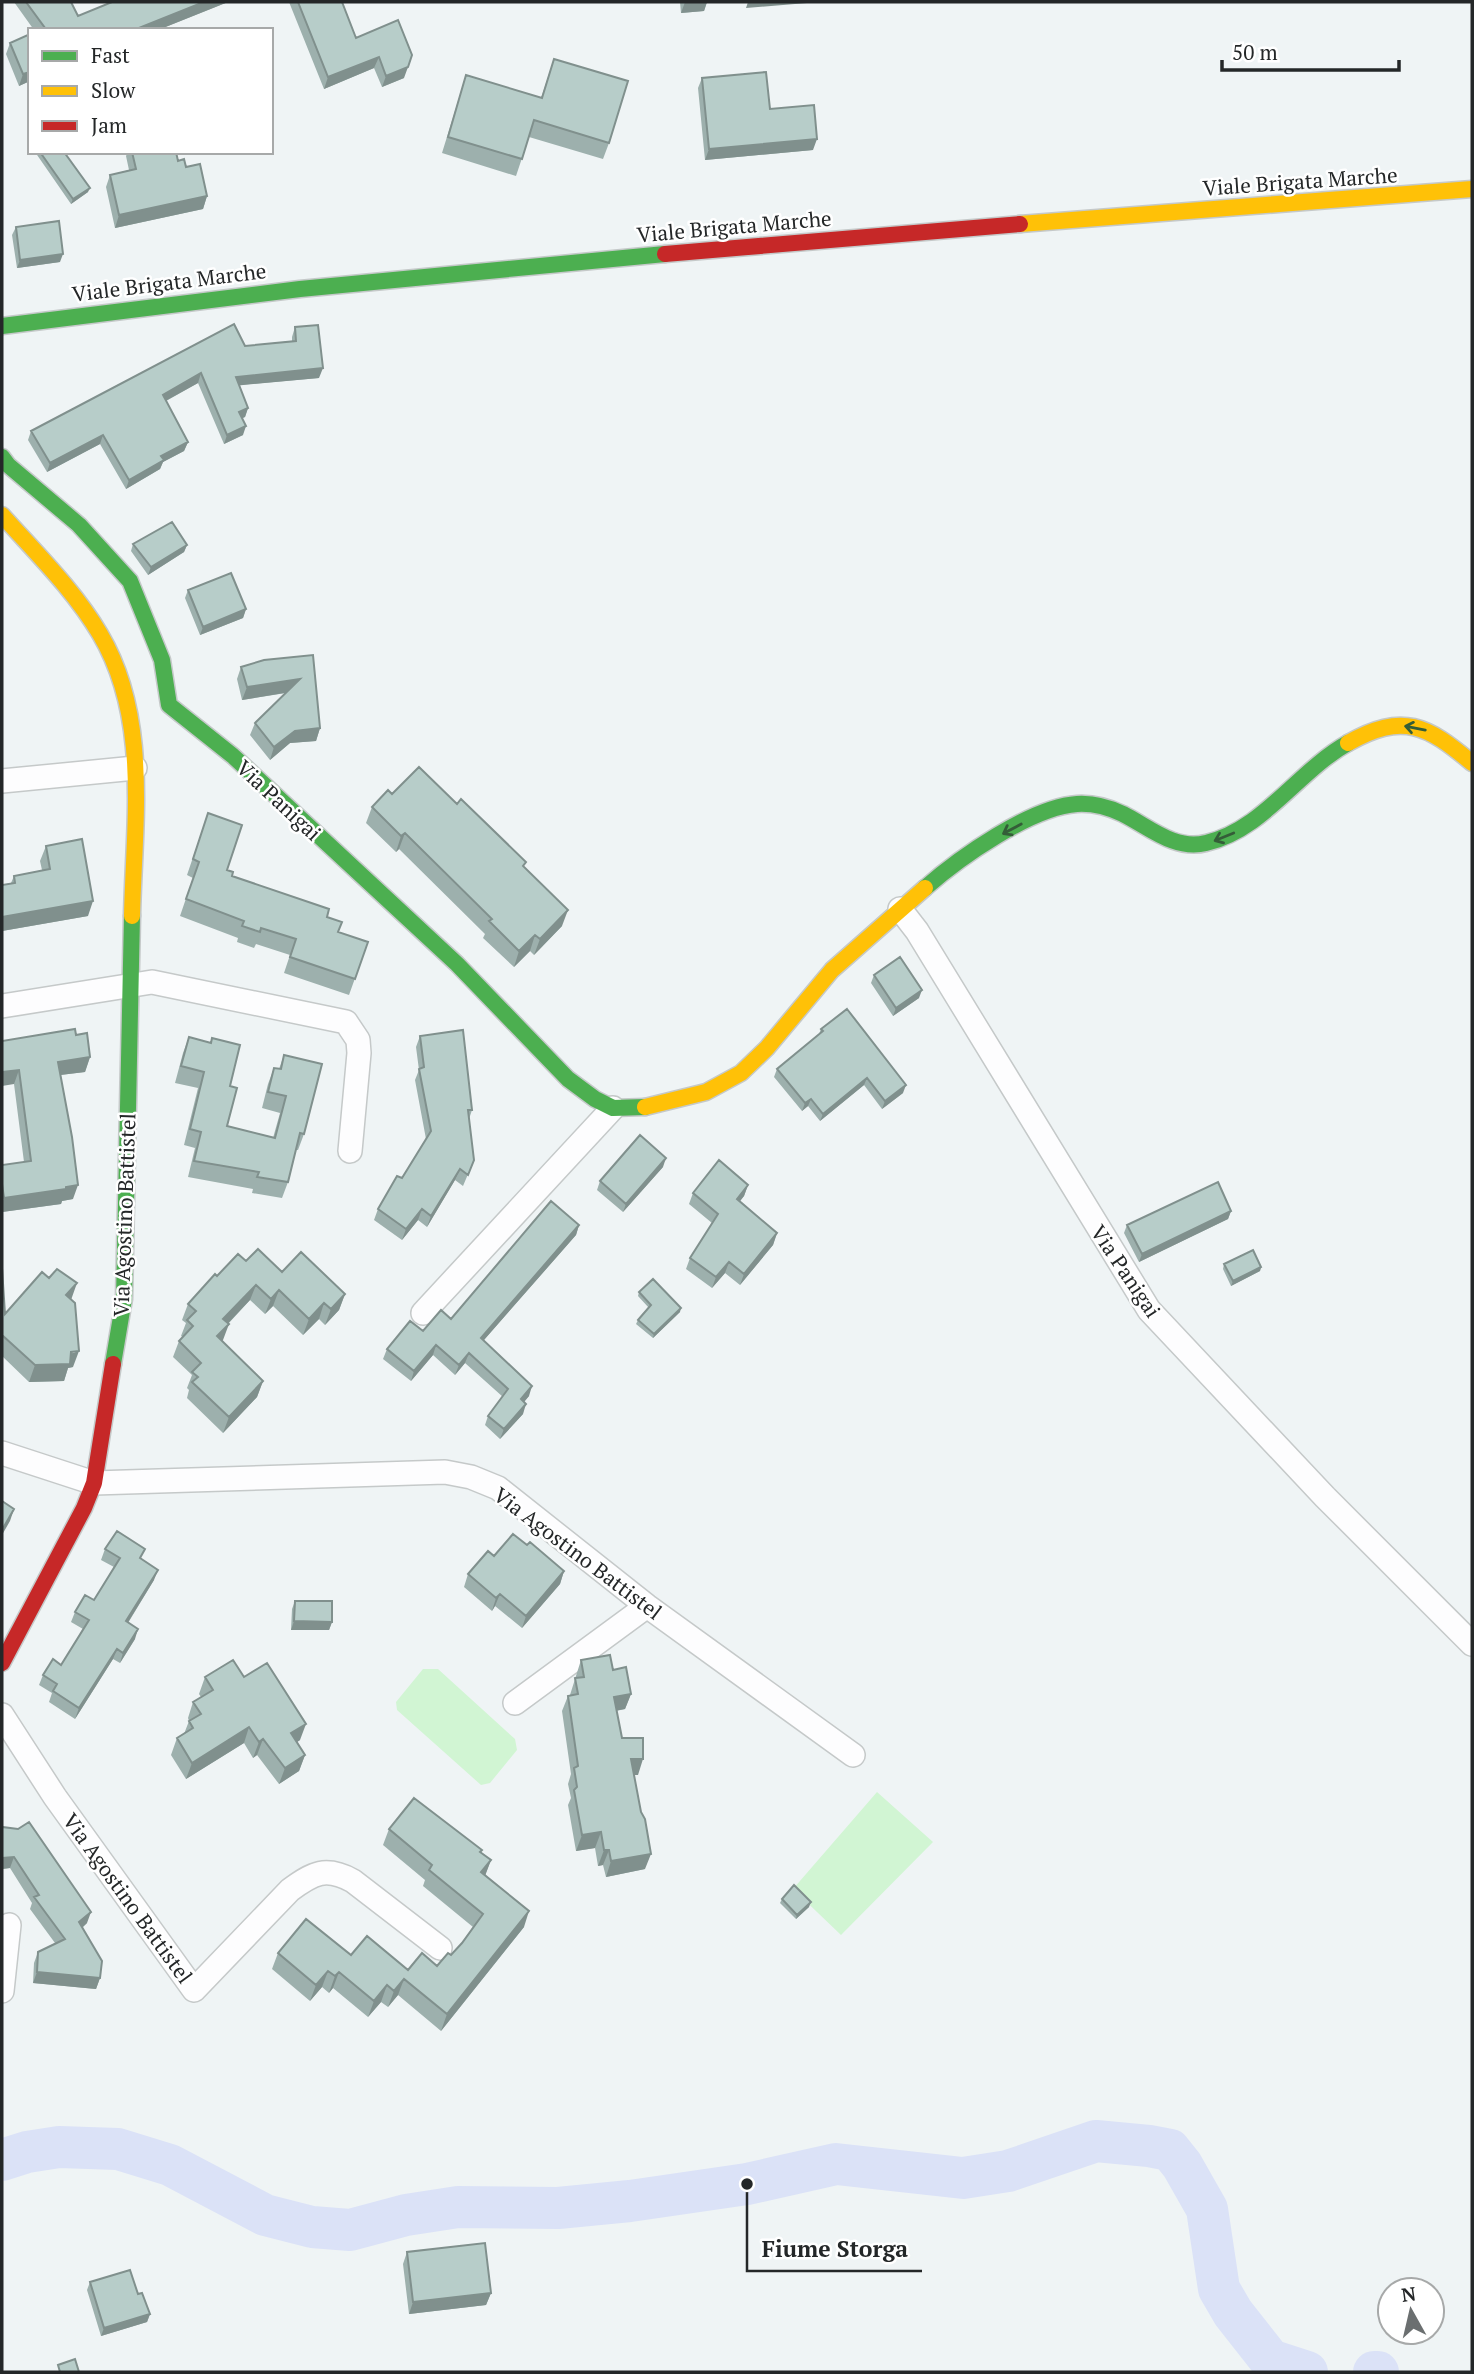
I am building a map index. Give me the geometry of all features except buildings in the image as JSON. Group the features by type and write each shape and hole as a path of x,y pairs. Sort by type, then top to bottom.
{"street":[{"name":"Viale Brigata Marche","path":"2,326 248,293 409,277 927,229 1472,189"},
{"path":"2,457 79,525 130,581 162,660 169,705 152,699 128,703"},
{"name":"Via Agostino Battistel","path":"2,514 81,605 117,668 128,703 135,768 124,1298 93,1483 84,1508 3,1656"},
{"name":"Via Panigai","path":"169,705 233,757 457,964 568,1079 613,1108"},
{"path":"423,1313 613,1108 638,1108 677,1101 729,1082 751,1063 825,978 900,909 929,884 974,852 1037,816 1064,806 1089,803 1111,808 1158,836 1178,844 1195,845 1218,840 1241,830 1312,768 1360,736 1380,728 1417,727 1436,734 1472,763"},
{"path":"2,781 135,768"},
{"name":"Via Panigai","path":"900,909 917,931 1149,1310 1325,1497 1472,1644"},
{"path":"2,1006 152,982 346,1022 358,1040 359,1053 350,1152"},
{"name":"Via Agostino Battistel","path":"2,1453 93,1483 445,1472 471,1477 498,1489 647,1606 853,1755"},
{"path":"515,1703 647,1606"},
{"name":"Via Agostino Battistel","path":"2,1715 55,1797 194,1990 290,1890 308,1877 326,1871 341,1874 353,1881 440,1948"},
{"path":"2,1991 9,1925"}],"green space":[{"path":"423,1669 438,1669 515,1739 517,1750 490,1783 481,1785 397,1710 396,1702"},
{"path":"877,1792 933,1842 841,1935 793,1889"}],"waterway":[{"path":"2,2160 27,2152 59,2147 118,2149 170,2165 265,2215 312,2227 350,2230 406,2215 458,2207 558,2208 630,2201 747,2184 836,2164 963,2178 1008,2171 1096,2141 1149,2146 1170,2150 1182,2165 1207,2209 1219,2289 1233,2313 1270,2360 1307,2372"}],"traffic: fast":[{"path":"2,326 300,289 665,254"},
{"path":"2,457 79,525 130,581 162,660 169,705 233,756 457,964 568,1079 595,1099 613,1108 645,1107"},
{"path":"925,888 996,836 1039,814 1077,804 1112,809 1173,841 1195,845 1206,843 1245,826 1348,743"},
{"path":"113,1364 124,1299 132,916"}],"traffic: slow":[{"path":"1020,224 1472,189"},
{"path":"2,515 78,602 100,634 116,666 133,735 136,771 132,916"},
{"path":"1348,743 1384,728 1414,727 1441,739 1472,763"},
{"path":"645,1107 706,1092 741,1073 767,1048 832,970 925,888"}],"traffic: jam":[{"path":"665,254 1020,224"},
{"path":"2,1663 84,1508 94,1483 113,1364"}],"place":[{"name":"Fiume Storga","path":"747,2184"}]}
